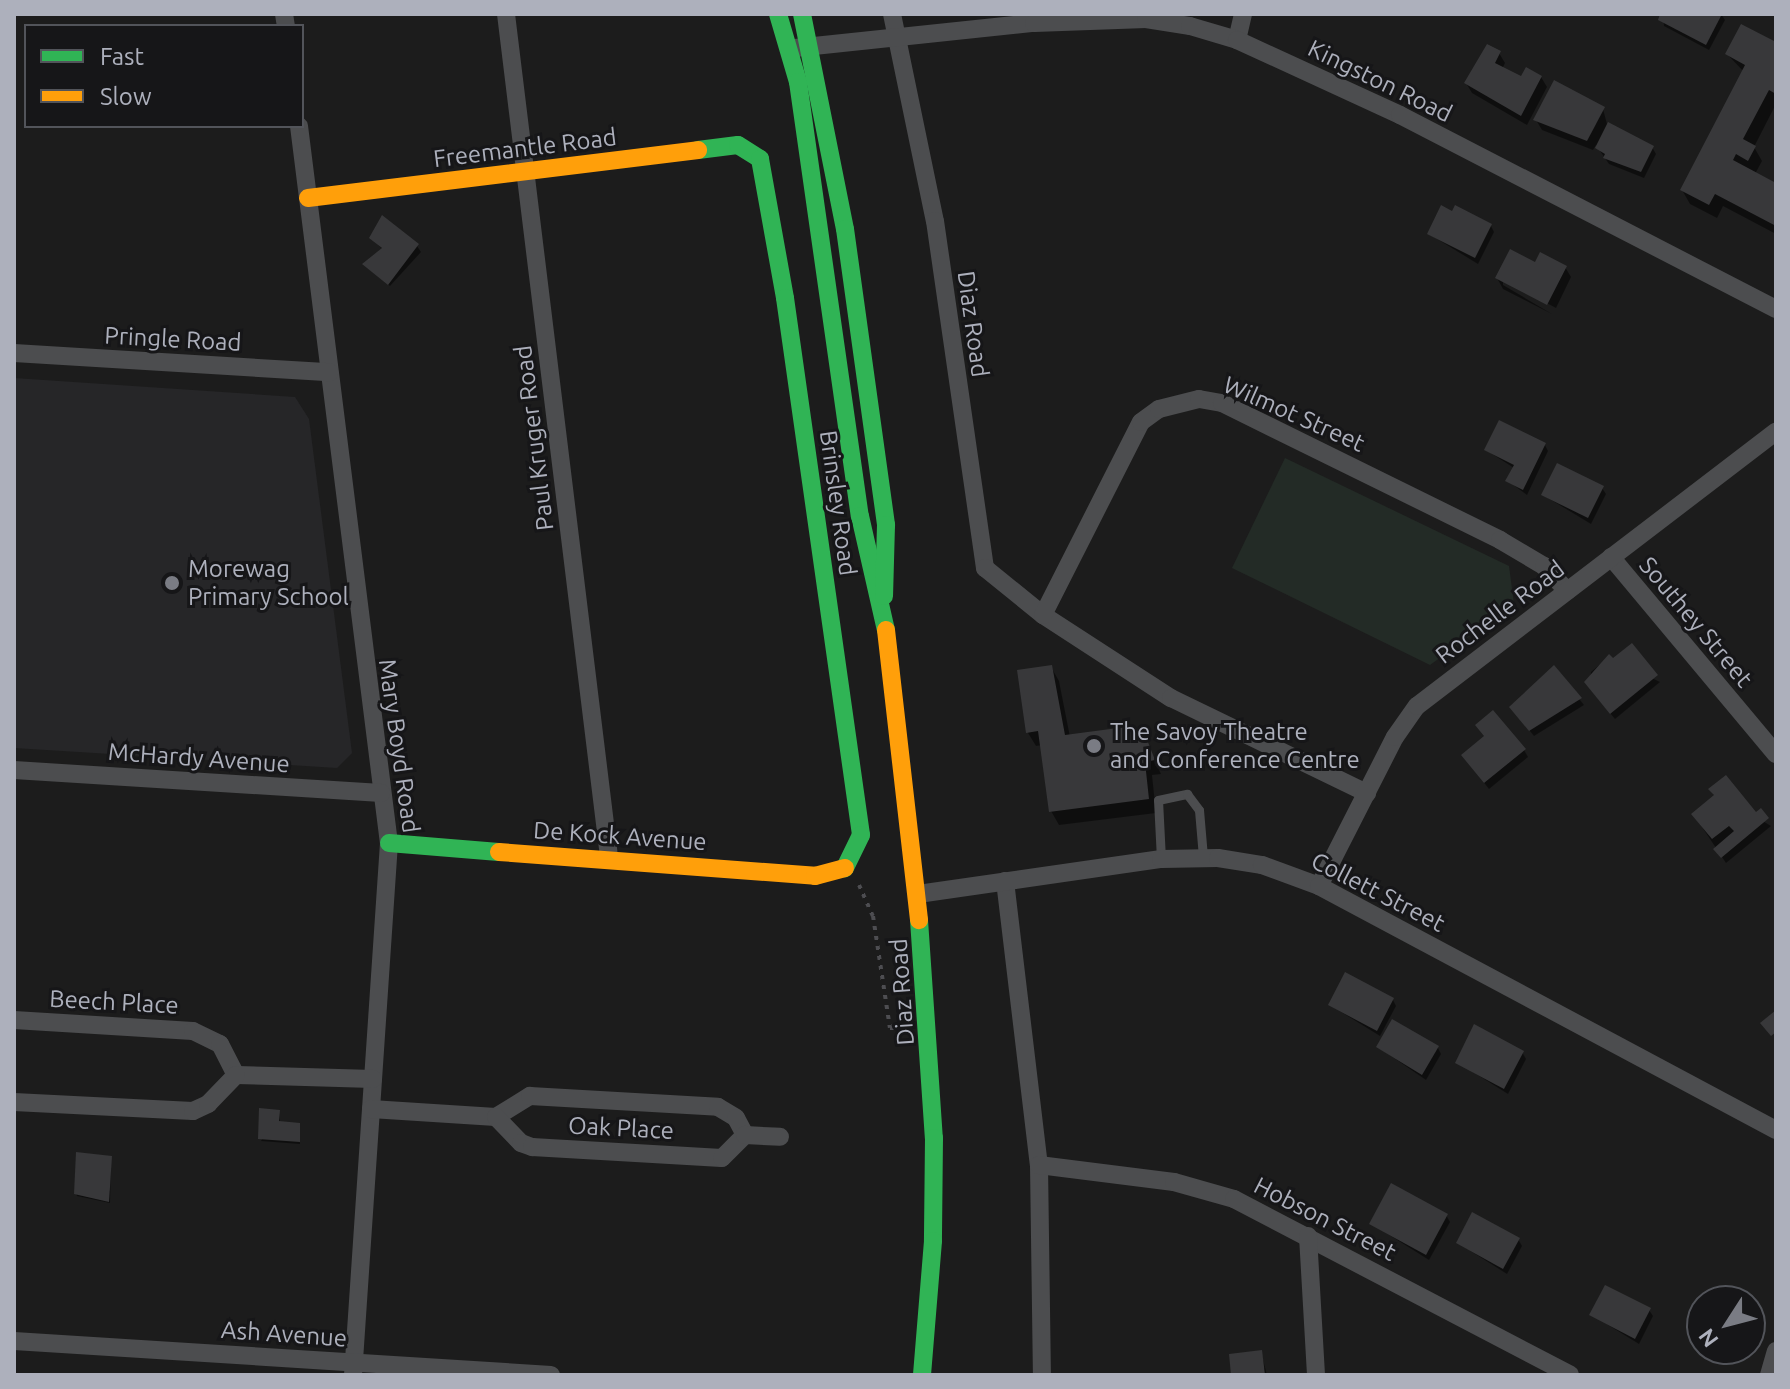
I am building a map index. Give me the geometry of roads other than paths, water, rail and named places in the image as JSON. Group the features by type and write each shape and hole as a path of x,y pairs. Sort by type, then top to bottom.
{"street":[{"name":"Paul Kruger Road","path":"506,14 609,857"},
{"name":"Diaz Road","path":"778,14 789,48 828,263 860,516 883,606 918,894 930,1040 933,1241 922,1375"},
{"name":"Diaz Road","path":"802,14 811,46 845,229 886,525 883,606"},
{"name":"Diaz Road","path":"892,14 935,221 981,558 991,575 1043,615"},
{"path":"1237,40 1243,14"},
{"name":"Kingston Road","path":"789,48 898,35 1146,19 1237,40 1400,115 1776,309"},
{"name":"Mary Boyd Road","path":"299,128 389,843 353,1369"},
{"name":"Freemantle Road","path":"308,198 738,145 747,148"},
{"name":"Brinsley Road","path":"747,148 760,159 766,180 861,835 845,868"},
{"name":"Pringle Road","path":"14,353 329,372"},
{"name":"Wilmot Street","path":"1043,615 1141,422 1159,409 1199,399 1222,403 1500,540 1544,566 1567,591"},
{"name":"Rochelle Road","path":"1319,886 1417,706 1776,432"},
{"name":"Southey Street","path":"1611,557 1776,754"},
{"path":"1043,615 1171,698 1367,793"},
{"name":"McHardy Avenue","path":"14,770 381,793"},
{"name":"De Kock Avenue","path":"389,843 609,857 815,876 845,868"},
{"name":"Collett Street","path":"918,894 1161,859 1203,857 1239,860 1319,886 1776,1130"},
{"path":"1005,881 1039,1165 1042,1375"},
{"name":"Beech Place","path":"14,1020 193,1031 220,1044 236,1075"},
{"path":"14,1102 193,1111 208,1104 236,1075 373,1079"},
{"name":"Oak Place","path":"530,1096 718,1107 736,1118 745,1135 722,1158 532,1147 496,1117 530,1096"},
{"path":"371,1109 496,1117"},
{"path":"745,1135 780,1137"},
{"name":"Hobson Street","path":"1039,1165 1206,1188 1308,1236 1570,1375"},
{"path":"1308,1236 1316,1375"},
{"name":"Ash Avenue","path":"14,1341 353,1369 551,1375"},
{"path":"1769,1375 1776,1351"}],"lane":[{"path":"1161,859 1158,800 1187,794 1199,810 1203,857"}],"place":[{"name":"Morewag Primary School","path":"172,583"},
{"name":"The Savoy Theatre and Conference Centre","path":"1094,746"}]}
